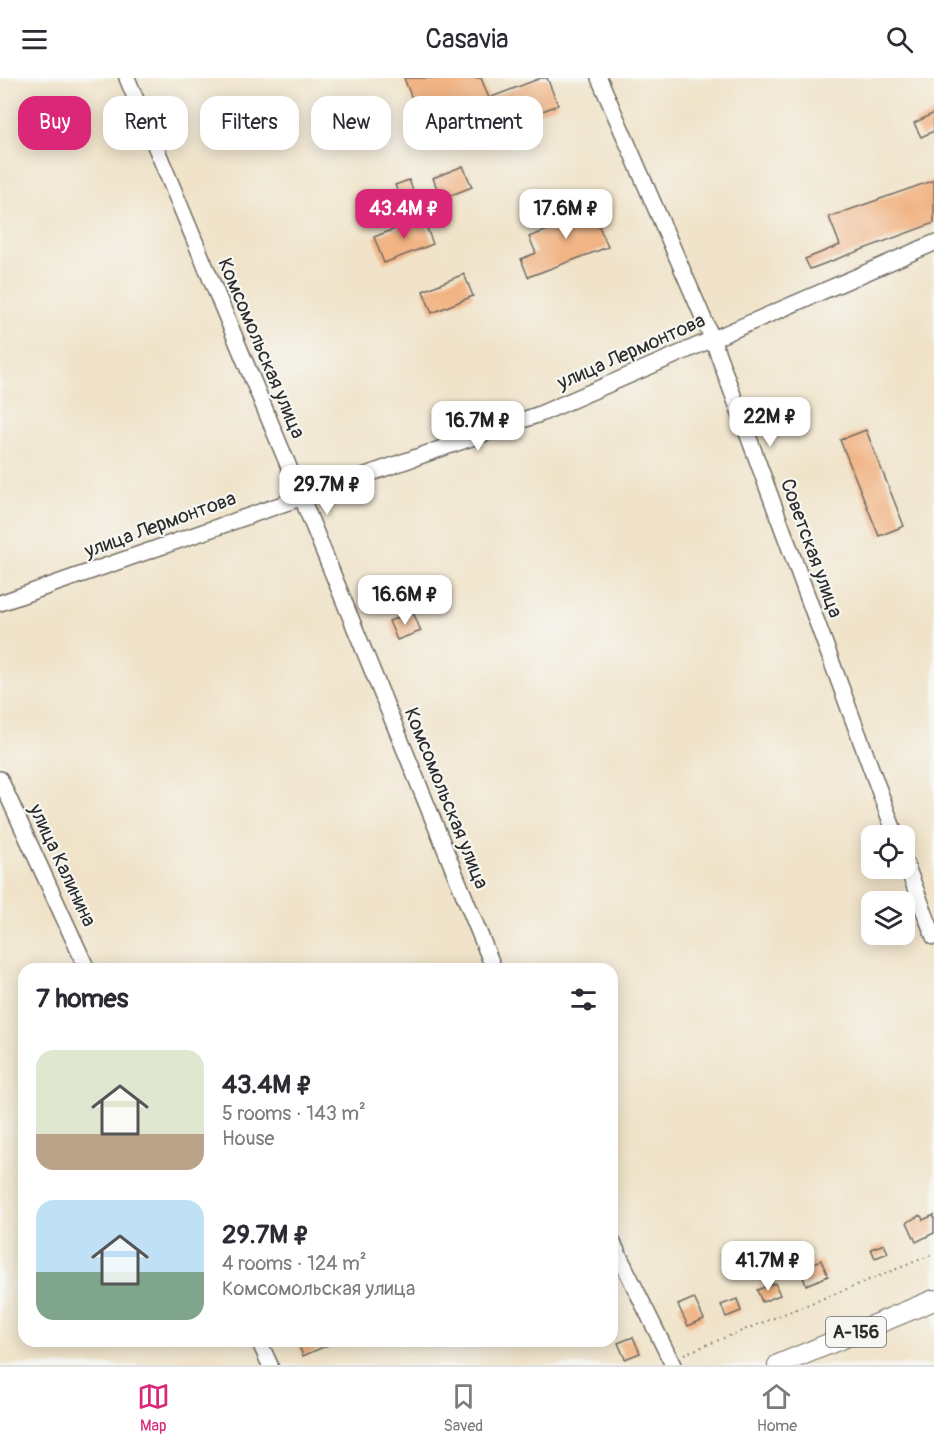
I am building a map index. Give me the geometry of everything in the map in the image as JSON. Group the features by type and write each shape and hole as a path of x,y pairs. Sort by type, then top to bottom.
{"main road":[{"name":"А-156","path":"789,1363 934,1300"}],"street":[{"name":"Комсомольская улица","path":"127,78 492,963"},
{"name":"Советская улица","path":"599,78 712,338 892,825"},
{"name":"улица Лермонтова","path":"0,603 540,414 934,243"},
{"name":"улица Калинина","path":"0,779 84,963"},
{"path":"912,879 934,937"},
{"path":"618,1253 671,1362"},
{"path":"262,1347 270,1365"}],"path":[{"path":"671,1362 934,1254"}],"building":[{"path":"404,78 481,78 488,96 411,96"},
{"path":"541,78 547,78 558,105 543,111 543,96 494,96"},
{"path":"934,113 934,131 921,137 914,123"},
{"path":"463,166 472,187 441,199 433,178"},
{"path":"409,180 416,198 402,203 395,185"},
{"path":"934,180 934,223 810,269 805,259 840,245 829,217"},
{"path":"586,196 608,247 528,277 521,259 536,253 529,237 569,222 562,205"},
{"path":"423,218 433,244 384,263 374,237"},
{"path":"464,274 473,296 432,313 423,291"},
{"path":"866,430 904,526 879,536 840,440"},
{"path":"413,612 421,631 397,640 389,621"},
{"path":"921,1215 923,1220 934,1215 934,1233 916,1242 907,1222"},
{"path":"884,1244 888,1253 875,1258 871,1249"},
{"path":"821,1260 828,1276 806,1285 800,1269"},
{"path":"775,1283 780,1295 762,1302 757,1290"},
{"path":"694,1298 704,1319 688,1326 678,1305"},
{"path":"737,1299 741,1311 726,1317 721,1305"},
{"path":"633,1337 640,1353 625,1359 618,1343"},
{"path":"299,1347 323,1347 303,1356"}]}
